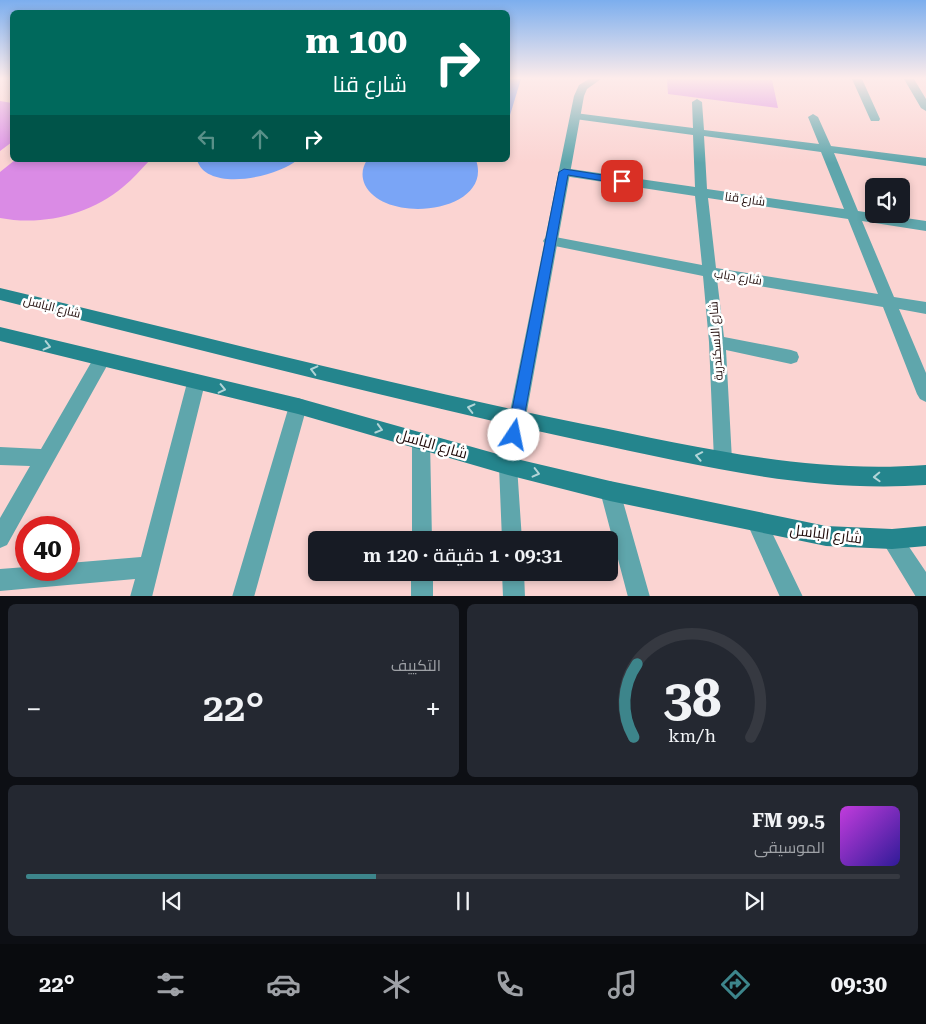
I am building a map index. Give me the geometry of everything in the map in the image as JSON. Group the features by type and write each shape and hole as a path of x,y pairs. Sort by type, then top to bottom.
{"main road":[{"name":"شارع الباسل","path":"2,296 517,419 771,470 868,478 926,475"},
{"name":"شارع الباسل","path":"0,334 196,383 298,406 508,466 610,492 826,536 892,539 926,536"}],"street":[{"path":"512,531 508,466 577,107"},
{"name":"شارع الاسكندرية","path":"697,107 701,193 717,342 723,460"},
{"path":"870,107 875,119"},
{"path":"575,116 926,162"},
{"path":"813,117 926,394"},
{"name":"شارع قنا","path":"564,172 926,226"},
{"name":"شارع دياب","path":"550,242 710,272 926,308"},
{"path":"717,342 791,357"},
{"path":"0,538 102,359"},
{"path":"141,596 196,383"},
{"path":"244,596 298,406"},
{"path":"421,441 422,531"},
{"path":"0,456 45,458"},
{"path":"610,492 639,596"},
{"path":"757,523 792,596"},
{"path":"892,539 926,592"},
{"path":"0,580 148,567"},
{"path":"422,581 422,596"},
{"path":"513,581 514,596"}],"shaded area":[{"path":"0,107 10,107 10,144 0,151"},
{"path":"12,162 148,162 134,177 110,197 81,211 49,219 16,220 0,218 0,172"}],"water":[{"path":"198,162 294,162 275,172 244,179 228,179 214,176 203,170"},
{"path":"366,162 476,162 477,178 469,192 454,202 435,207 414,209 394,206 377,198 365,185 363,178"}],"route":[{"path":"514,435 564,172 622,181"}]}
